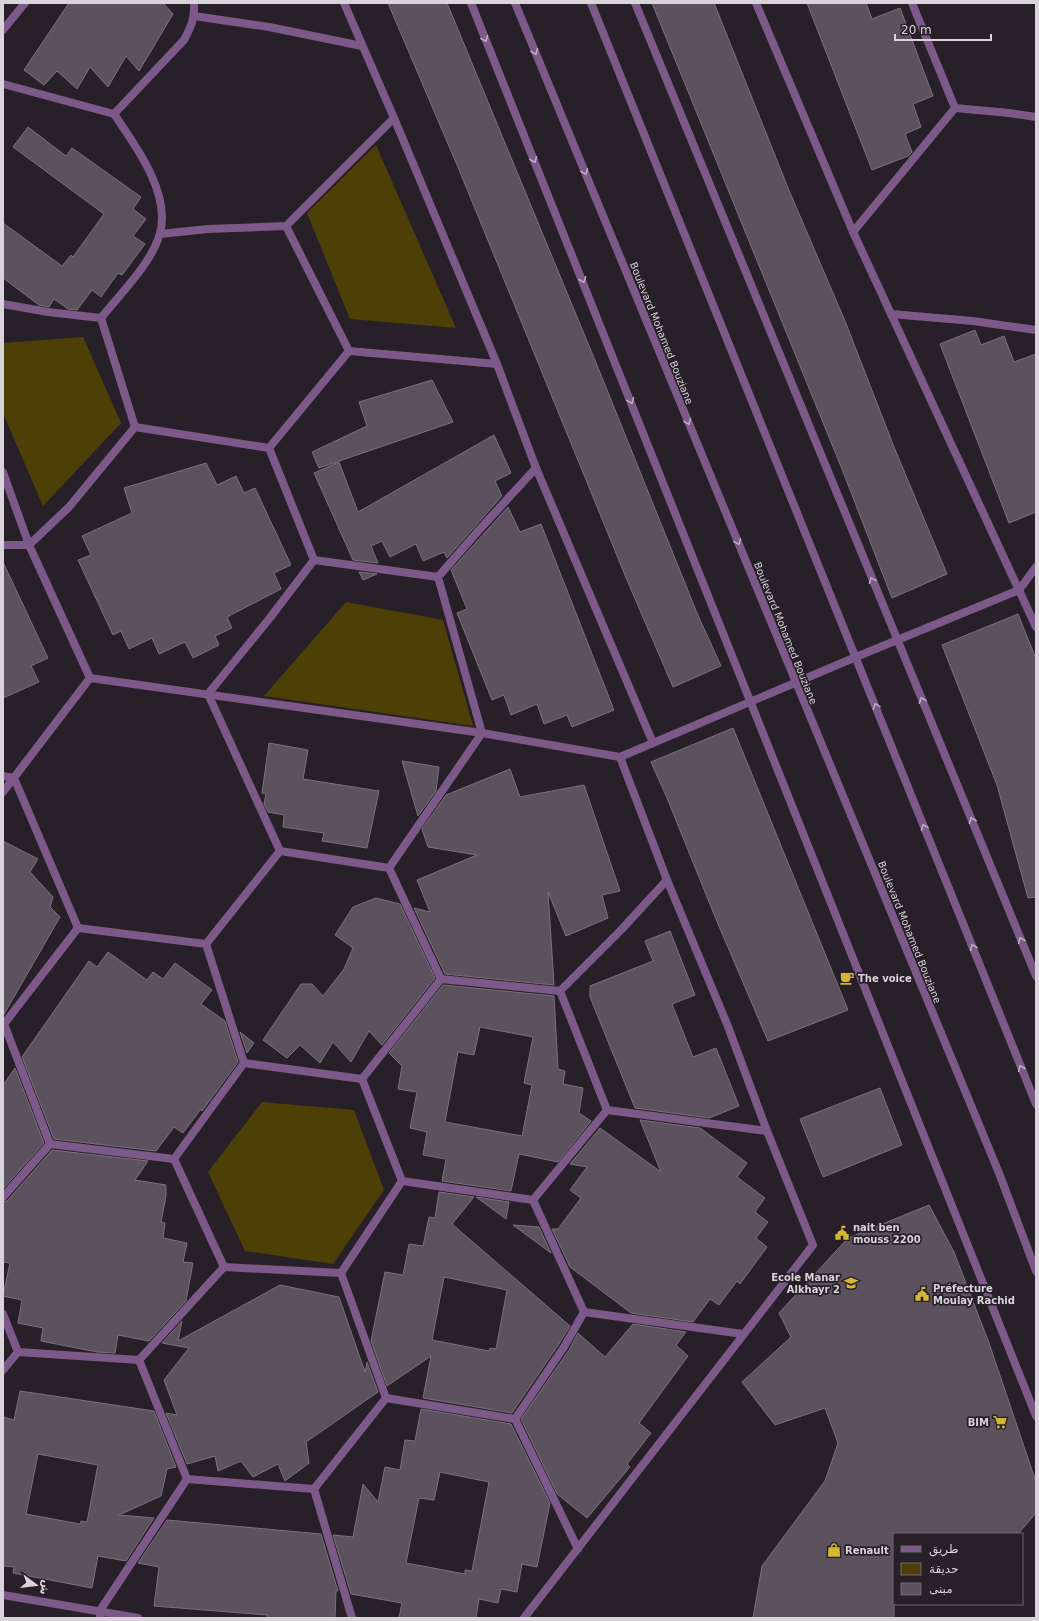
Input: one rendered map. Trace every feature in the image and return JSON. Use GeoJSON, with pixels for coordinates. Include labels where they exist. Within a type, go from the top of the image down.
{"type":"FeatureCollection","features":[{"type":"Feature","properties":{"kind":"street"},"geometry":{"type":"LineString","coordinates":[[3,30],[25,3]]}},
{"type":"Feature","properties":{"kind":"street"},"geometry":{"type":"LineString","coordinates":[[114,114],[184,40],[190,29],[194,16],[194,3]]}},
{"type":"Feature","properties":{"kind":"street"},"geometry":{"type":"LineString","coordinates":[[344,3],[497,364],[536,468],[654,743]]}},
{"type":"Feature","properties":{"kind":"street"},"geometry":{"type":"LineString","coordinates":[[471,3],[1036,1416]]}},
{"type":"Feature","properties":{"kind":"street","name":"Boulevard Mohamed Bouziane"},"geometry":{"type":"LineString","coordinates":[[515,3],[996,1166],[1036,1271]]}},
{"type":"Feature","properties":{"kind":"street"},"geometry":{"type":"LineString","coordinates":[[591,3],[1036,1104]]}},
{"type":"Feature","properties":{"kind":"street"},"geometry":{"type":"LineString","coordinates":[[635,3],[1036,976]]}},
{"type":"Feature","properties":{"kind":"street"},"geometry":{"type":"LineString","coordinates":[[756,3],[854,232],[1036,627]]}},
{"type":"Feature","properties":{"kind":"street"},"geometry":{"type":"LineString","coordinates":[[912,3],[955,108]]}},
{"type":"Feature","properties":{"kind":"street"},"geometry":{"type":"LineString","coordinates":[[194,16],[269,27],[362,46]]}},
{"type":"Feature","properties":{"kind":"street"},"geometry":{"type":"LineString","coordinates":[[3,84],[114,114],[143,157],[154,183],[160,201],[163,219],[160,234],[142,267],[101,318]]}},
{"type":"Feature","properties":{"kind":"street"},"geometry":{"type":"LineString","coordinates":[[854,232],[955,108]]}},
{"type":"Feature","properties":{"kind":"street"},"geometry":{"type":"LineString","coordinates":[[955,108],[1036,117]]}},
{"type":"Feature","properties":{"kind":"street"},"geometry":{"type":"LineString","coordinates":[[160,234],[208,229],[286,226],[394,118]]}},
{"type":"Feature","properties":{"kind":"street"},"geometry":{"type":"LineString","coordinates":[[286,226],[349,352]]}},
{"type":"Feature","properties":{"kind":"street"},"geometry":{"type":"LineString","coordinates":[[3,304],[48,312],[101,318]]}},
{"type":"Feature","properties":{"kind":"street"},"geometry":{"type":"LineString","coordinates":[[891,314],[973,321],[1036,330]]}},
{"type":"Feature","properties":{"kind":"street"},"geometry":{"type":"LineString","coordinates":[[101,318],[135,427]]}},
{"type":"Feature","properties":{"kind":"street"},"geometry":{"type":"LineString","coordinates":[[349,352],[497,364]]}},
{"type":"Feature","properties":{"kind":"street"},"geometry":{"type":"LineString","coordinates":[[269,448],[349,352]]}},
{"type":"Feature","properties":{"kind":"street"},"geometry":{"type":"LineString","coordinates":[[135,427],[269,448]]}},
{"type":"Feature","properties":{"kind":"street"},"geometry":{"type":"LineString","coordinates":[[3,545],[29,546],[74,501],[135,427]]}},
{"type":"Feature","properties":{"kind":"street"},"geometry":{"type":"LineString","coordinates":[[269,448],[314,560]]}},
{"type":"Feature","properties":{"kind":"street"},"geometry":{"type":"LineString","coordinates":[[438,577],[536,468]]}},
{"type":"Feature","properties":{"kind":"street"},"geometry":{"type":"LineString","coordinates":[[3,472],[29,546],[90,678]]}},
{"type":"Feature","properties":{"kind":"street"},"geometry":{"type":"LineString","coordinates":[[314,560],[438,577]]}},
{"type":"Feature","properties":{"kind":"street"},"geometry":{"type":"LineString","coordinates":[[208,694],[269,619],[314,560]]}},
{"type":"Feature","properties":{"kind":"street"},"geometry":{"type":"LineString","coordinates":[[90,678],[482,734],[620,758],[796,682],[1019,590],[1036,568]]}},
{"type":"Feature","properties":{"kind":"street"},"geometry":{"type":"LineString","coordinates":[[438,577],[482,734]]}},
{"type":"Feature","properties":{"kind":"street"},"geometry":{"type":"LineString","coordinates":[[3,792],[90,678]]}},
{"type":"Feature","properties":{"kind":"street"},"geometry":{"type":"LineString","coordinates":[[208,694],[280,851]]}},
{"type":"Feature","properties":{"kind":"street"},"geometry":{"type":"LineString","coordinates":[[389,868],[482,734]]}},
{"type":"Feature","properties":{"kind":"street"},"geometry":{"type":"LineString","coordinates":[[524,1618],[813,1245],[767,1131],[728,1024],[667,880],[620,758]]}},
{"type":"Feature","properties":{"kind":"street"},"geometry":{"type":"LineString","coordinates":[[3,776],[14,778]]}},
{"type":"Feature","properties":{"kind":"street"},"geometry":{"type":"LineString","coordinates":[[14,778],[78,928]]}},
{"type":"Feature","properties":{"kind":"street"},"geometry":{"type":"LineString","coordinates":[[280,851],[389,868]]}},
{"type":"Feature","properties":{"kind":"street"},"geometry":{"type":"LineString","coordinates":[[206,944],[280,851]]}},
{"type":"Feature","properties":{"kind":"street"},"geometry":{"type":"LineString","coordinates":[[389,868],[441,979]]}},
{"type":"Feature","properties":{"kind":"street"},"geometry":{"type":"LineString","coordinates":[[560,991],[621,930],[667,880]]}},
{"type":"Feature","properties":{"kind":"street"},"geometry":{"type":"LineString","coordinates":[[78,928],[206,944]]}},
{"type":"Feature","properties":{"kind":"street"},"geometry":{"type":"LineString","coordinates":[[50,1144],[4,1024],[78,928]]}},
{"type":"Feature","properties":{"kind":"street"},"geometry":{"type":"LineString","coordinates":[[206,944],[244,1063]]}},
{"type":"Feature","properties":{"kind":"street"},"geometry":{"type":"LineString","coordinates":[[441,979],[560,991]]}},
{"type":"Feature","properties":{"kind":"street"},"geometry":{"type":"LineString","coordinates":[[362,1078],[441,979]]}},
{"type":"Feature","properties":{"kind":"street"},"geometry":{"type":"LineString","coordinates":[[560,991],[607,1110]]}},
{"type":"Feature","properties":{"kind":"street"},"geometry":{"type":"LineString","coordinates":[[244,1063],[362,1078]]}},
{"type":"Feature","properties":{"kind":"street"},"geometry":{"type":"LineString","coordinates":[[174,1159],[244,1063]]}},
{"type":"Feature","properties":{"kind":"street"},"geometry":{"type":"LineString","coordinates":[[362,1078],[402,1181]]}},
{"type":"Feature","properties":{"kind":"street"},"geometry":{"type":"LineString","coordinates":[[607,1110],[767,1131]]}},
{"type":"Feature","properties":{"kind":"street"},"geometry":{"type":"LineString","coordinates":[[533,1200],[607,1110]]}},
{"type":"Feature","properties":{"kind":"street"},"geometry":{"type":"LineString","coordinates":[[50,1144],[174,1159]]}},
{"type":"Feature","properties":{"kind":"street"},"geometry":{"type":"LineString","coordinates":[[3,1197],[50,1144]]}},
{"type":"Feature","properties":{"kind":"street"},"geometry":{"type":"LineString","coordinates":[[174,1159],[224,1267]]}},
{"type":"Feature","properties":{"kind":"street"},"geometry":{"type":"LineString","coordinates":[[402,1181],[533,1200]]}},
{"type":"Feature","properties":{"kind":"street"},"geometry":{"type":"LineString","coordinates":[[340,1273],[402,1181]]}},
{"type":"Feature","properties":{"kind":"street"},"geometry":{"type":"LineString","coordinates":[[533,1200],[584,1312]]}},
{"type":"Feature","properties":{"kind":"street"},"geometry":{"type":"LineString","coordinates":[[224,1267],[340,1273]]}},
{"type":"Feature","properties":{"kind":"street"},"geometry":{"type":"LineString","coordinates":[[139,1360],[224,1267]]}},
{"type":"Feature","properties":{"kind":"street"},"geometry":{"type":"LineString","coordinates":[[340,1273],[386,1398]]}},
{"type":"Feature","properties":{"kind":"street"},"geometry":{"type":"LineString","coordinates":[[584,1312],[743,1334]]}},
{"type":"Feature","properties":{"kind":"street"},"geometry":{"type":"LineString","coordinates":[[515,1419],[564,1346],[584,1312]]}},
{"type":"Feature","properties":{"kind":"street"},"geometry":{"type":"LineString","coordinates":[[3,1314],[18,1352]]}},
{"type":"Feature","properties":{"kind":"street"},"geometry":{"type":"LineString","coordinates":[[18,1352],[139,1360]]}},
{"type":"Feature","properties":{"kind":"street"},"geometry":{"type":"LineString","coordinates":[[3,1370],[18,1352]]}},
{"type":"Feature","properties":{"kind":"street"},"geometry":{"type":"LineString","coordinates":[[139,1360],[187,1479]]}},
{"type":"Feature","properties":{"kind":"street"},"geometry":{"type":"LineString","coordinates":[[386,1398],[515,1419]]}},
{"type":"Feature","properties":{"kind":"street"},"geometry":{"type":"LineString","coordinates":[[314,1489],[386,1398]]}},
{"type":"Feature","properties":{"kind":"street"},"geometry":{"type":"LineString","coordinates":[[515,1419],[578,1549]]}},
{"type":"Feature","properties":{"kind":"street"},"geometry":{"type":"LineString","coordinates":[[187,1479],[314,1489]]}},
{"type":"Feature","properties":{"kind":"street"},"geometry":{"type":"LineString","coordinates":[[100,1615],[187,1479]]}},
{"type":"Feature","properties":{"kind":"street"},"geometry":{"type":"LineString","coordinates":[[314,1489],[352,1618]]}},
{"type":"Feature","properties":{"kind":"street"},"geometry":{"type":"LineString","coordinates":[[3,1595],[100,1615],[138,1618]]}},
{"type":"Feature","properties":{"kind":"green space"},"geometry":{"type":"Polygon","coordinates":[[[376,145],[456,328],[350,319],[307,213],[376,145]]]}},
{"type":"Feature","properties":{"kind":"green space"},"geometry":{"type":"Polygon","coordinates":[[[83,337],[121,423],[43,506],[3,413],[3,343],[83,337]]]}},
{"type":"Feature","properties":{"kind":"green space"},"geometry":{"type":"Polygon","coordinates":[[[346,602],[443,620],[473,726],[264,696],[346,602]]]}},
{"type":"Feature","properties":{"kind":"green space"},"geometry":{"type":"Polygon","coordinates":[[[262,1102],[354,1110],[384,1190],[333,1264],[245,1251],[208,1172],[262,1102]]]}},
{"type":"Feature","properties":{"kind":"building"},"geometry":{"type":"Polygon","coordinates":[[[69,3],[163,3],[173,14],[139,71],[126,56],[108,87],[90,67],[77,89],[57,71],[44,85],[24,70],[69,3]]]}},
{"type":"Feature","properties":{"kind":"building"},"geometry":{"type":"Polygon","coordinates":[[[388,3],[447,3],[599,370],[697,613],[721,666],[673,687],[627,580],[460,172],[388,3]]]}},
{"type":"Feature","properties":{"kind":"building"},"geometry":{"type":"Polygon","coordinates":[[[652,3],[714,3],[788,188],[845,321],[894,447],[947,574],[892,598],[842,469],[652,3]]]}},
{"type":"Feature","properties":{"kind":"building"},"geometry":{"type":"Polygon","coordinates":[[[807,3],[866,3],[872,19],[900,8],[933,96],[913,104],[921,127],[905,134],[912,152],[908,156],[872,170],[807,3]]]}},
{"type":"Feature","properties":{"kind":"building"},"geometry":{"type":"Polygon","coordinates":[[[28,127],[66,156],[72,148],[141,197],[133,209],[146,219],[133,236],[145,244],[122,275],[118,273],[101,297],[92,290],[77,310],[68,309],[54,299],[49,307],[39,305],[3,278],[3,223],[62,266],[71,255],[73,257],[104,214],[13,147],[28,127]]]}},
{"type":"Feature","properties":{"kind":"building"},"geometry":{"type":"Polygon","coordinates":[[[975,330],[981,345],[1004,336],[1014,362],[1036,354],[1036,512],[1009,523],[940,344],[975,330]]]}},
{"type":"Feature","properties":{"kind":"building"},"geometry":{"type":"Polygon","coordinates":[[[432,380],[453,422],[319,468],[312,452],[367,426],[359,402],[432,380]]]}},
{"type":"Feature","properties":{"kind":"building"},"geometry":{"type":"Polygon","coordinates":[[[494,435],[511,473],[495,481],[502,496],[447,558],[444,552],[423,561],[416,544],[390,557],[382,541],[371,546],[378,563],[353,560],[314,473],[339,462],[358,512],[494,435]]]}},
{"type":"Feature","properties":{"kind":"building"},"geometry":{"type":"Polygon","coordinates":[[[206,463],[217,485],[236,476],[244,493],[255,488],[291,565],[274,573],[281,589],[227,617],[232,628],[215,636],[219,645],[193,658],[185,642],[159,654],[152,638],[129,649],[121,631],[113,635],[78,560],[91,555],[82,536],[132,513],[124,488],[206,463]]]}},
{"type":"Feature","properties":{"kind":"building"},"geometry":{"type":"Polygon","coordinates":[[[508,507],[520,532],[541,524],[614,710],[572,727],[567,715],[544,724],[537,704],[511,715],[504,695],[492,700],[457,613],[467,609],[451,570],[508,507]]]}},
{"type":"Feature","properties":{"kind":"building"},"geometry":{"type":"Polygon","coordinates":[[[3,562],[48,658],[31,666],[39,682],[3,698],[3,562]]]}},
{"type":"Feature","properties":{"kind":"building"},"geometry":{"type":"Polygon","coordinates":[[[359,572],[377,574],[363,580],[359,572]]]}},
{"type":"Feature","properties":{"kind":"building"},"geometry":{"type":"Polygon","coordinates":[[[1018,614],[1036,659],[1036,897],[1028,898],[997,785],[942,645],[1018,614]]]}},
{"type":"Feature","properties":{"kind":"building"},"geometry":{"type":"Polygon","coordinates":[[[733,728],[848,1010],[768,1041],[651,762],[733,728]]]}},
{"type":"Feature","properties":{"kind":"building"},"geometry":{"type":"Polygon","coordinates":[[[269,743],[308,750],[303,779],[379,791],[367,848],[322,841],[324,833],[283,827],[284,815],[268,812],[264,804],[266,794],[262,793],[269,743]]]}},
{"type":"Feature","properties":{"kind":"building"},"geometry":{"type":"Polygon","coordinates":[[[402,761],[439,767],[436,791],[418,816],[402,761]]]}},
{"type":"Feature","properties":{"kind":"building"},"geometry":{"type":"Polygon","coordinates":[[[510,769],[520,797],[584,785],[620,891],[602,895],[608,918],[566,936],[548,892],[554,985],[445,974],[414,908],[430,912],[417,880],[477,855],[428,847],[422,829],[446,795],[510,769]]]}},
{"type":"Feature","properties":{"kind":"building"},"geometry":{"type":"Polygon","coordinates":[[[3,841],[38,859],[30,872],[53,897],[50,907],[60,917],[3,1016],[3,841]]]}},
{"type":"Feature","properties":{"kind":"building"},"geometry":{"type":"Polygon","coordinates":[[[376,898],[400,904],[435,978],[382,1045],[369,1031],[351,1062],[333,1042],[320,1063],[300,1045],[287,1058],[263,1040],[301,984],[312,984],[323,996],[344,969],[353,948],[335,935],[353,907],[376,898]]]}},
{"type":"Feature","properties":{"kind":"building"},"geometry":{"type":"Polygon","coordinates":[[[670,931],[695,995],[672,1004],[693,1057],[716,1048],[739,1106],[709,1118],[635,1108],[590,997],[590,986],[653,961],[645,941],[670,931]]]}},
{"type":"Feature","properties":{"kind":"building"},"geometry":{"type":"Polygon","coordinates":[[[108,952],[147,980],[153,972],[163,979],[175,963],[212,990],[201,1004],[225,1021],[238,1062],[202,1111],[201,1109],[183,1133],[174,1127],[156,1151],[54,1139],[22,1057],[89,961],[97,967],[108,952]]]}},
{"type":"Feature","properties":{"kind":"building"},"geometry":{"type":"Polygon","coordinates":[[[443,985],[554,996],[558,1069],[565,1071],[563,1084],[583,1088],[579,1113],[591,1121],[558,1162],[519,1154],[511,1191],[442,1181],[446,1159],[423,1155],[427,1132],[410,1128],[417,1092],[398,1089],[402,1066],[389,1053],[443,985]],[[480,1027],[474,1055],[458,1052],[445,1122],[522,1136],[532,1085],[524,1083],[533,1037],[480,1027]]]}},
{"type":"Feature","properties":{"kind":"building"},"geometry":{"type":"Polygon","coordinates":[[[240,1032],[254,1043],[247,1053],[240,1032]]]}},
{"type":"Feature","properties":{"kind":"building"},"geometry":{"type":"Polygon","coordinates":[[[15,1068],[44,1143],[3,1189],[3,1085],[15,1068]]]}},
{"type":"Feature","properties":{"kind":"building"},"geometry":{"type":"Polygon","coordinates":[[[880,1088],[902,1145],[823,1177],[800,1119],[880,1088]]]}},
{"type":"Feature","properties":{"kind":"building"},"geometry":{"type":"Polygon","coordinates":[[[640,1120],[700,1128],[747,1163],[737,1177],[765,1198],[755,1212],[768,1222],[756,1238],[767,1247],[740,1284],[737,1281],[719,1305],[710,1299],[693,1322],[631,1313],[570,1267],[552,1229],[558,1229],[581,1198],[570,1190],[587,1167],[570,1164],[600,1128],[661,1172],[640,1120]]]}},
{"type":"Feature","properties":{"kind":"building"},"geometry":{"type":"Polygon","coordinates":[[[52,1150],[148,1161],[135,1180],[166,1185],[166,1196],[161,1222],[165,1223],[163,1238],[187,1243],[183,1262],[193,1263],[186,1301],[149,1341],[118,1335],[115,1353],[97,1352],[41,1341],[43,1328],[18,1323],[22,1300],[3,1296],[10,1263],[3,1262],[3,1202],[7,1201],[52,1150]]]}},
{"type":"Feature","properties":{"kind":"building"},"geometry":{"type":"Polygon","coordinates":[[[439,1192],[474,1197],[452,1224],[570,1326],[512,1413],[423,1398],[431,1356],[387,1386],[371,1341],[385,1272],[403,1275],[409,1244],[423,1246],[429,1217],[435,1218],[439,1192]],[[444,1277],[432,1340],[489,1351],[490,1348],[496,1349],[507,1290],[444,1277]]]}},
{"type":"Feature","properties":{"kind":"building"},"geometry":{"type":"Polygon","coordinates":[[[476,1197],[509,1202],[506,1219],[476,1197]]]}},
{"type":"Feature","properties":{"kind":"building"},"geometry":{"type":"Polygon","coordinates":[[[929,1205],[954,1252],[989,1343],[1036,1482],[1036,1513],[1019,1533],[893,1533],[894,1618],[753,1618],[762,1566],[825,1481],[838,1443],[825,1408],[775,1425],[742,1382],[791,1337],[779,1313],[848,1238],[929,1205]]]}},
{"type":"Feature","properties":{"kind":"building"},"geometry":{"type":"Polygon","coordinates":[[[513,1225],[539,1227],[551,1253],[513,1225]]]}},
{"type":"Feature","properties":{"kind":"building"},"geometry":{"type":"Polygon","coordinates":[[[280,1285],[339,1297],[365,1372],[367,1362],[378,1392],[306,1442],[309,1463],[285,1481],[278,1464],[253,1477],[241,1461],[218,1471],[215,1456],[187,1464],[166,1413],[177,1415],[164,1380],[189,1348],[162,1343],[182,1321],[178,1341],[280,1285]]]}},
{"type":"Feature","properties":{"kind":"building"},"geometry":{"type":"Polygon","coordinates":[[[633,1324],[686,1332],[676,1345],[688,1356],[639,1423],[651,1433],[627,1464],[630,1467],[587,1518],[557,1494],[521,1419],[569,1350],[578,1333],[605,1357],[633,1324]]]}},
{"type":"Feature","properties":{"kind":"building"},"geometry":{"type":"Polygon","coordinates":[[[20,1391],[154,1411],[176,1467],[167,1469],[161,1496],[119,1515],[154,1518],[126,1561],[98,1556],[92,1588],[13,1573],[14,1567],[3,1566],[3,1417],[14,1420],[20,1391]],[[38,1454],[26,1514],[80,1524],[81,1521],[87,1522],[98,1465],[38,1454]]]}},
{"type":"Feature","properties":{"kind":"building"},"geometry":{"type":"Polygon","coordinates":[[[421,1409],[511,1424],[550,1503],[537,1567],[522,1564],[517,1592],[501,1589],[498,1603],[479,1599],[476,1618],[399,1618],[402,1603],[351,1594],[333,1535],[353,1537],[363,1484],[378,1502],[385,1467],[400,1470],[405,1440],[415,1441],[421,1409]],[[440,1472],[434,1500],[419,1498],[406,1563],[465,1574],[465,1570],[472,1571],[489,1482],[440,1472]]]}},
{"type":"Feature","properties":{"kind":"building"},"geometry":{"type":"Polygon","coordinates":[[[167,1520],[321,1534],[338,1591],[336,1591],[335,1618],[267,1618],[267,1615],[154,1606],[159,1567],[138,1563],[167,1520]]]}},
{"type":"Feature","properties":{"kind":"place","name":"The voice"},"geometry":{"type":"Point","coordinates":[847,978]}},
{"type":"Feature","properties":{"kind":"place","name":"nait ben mouss 2200"},"geometry":{"type":"Point","coordinates":[842,1233]}},
{"type":"Feature","properties":{"kind":"place","name":"Ecole Manar Alkhayr 2"},"geometry":{"type":"Point","coordinates":[851,1283]}},
{"type":"Feature","properties":{"kind":"place","name":"Préfecture Moulay Rachid"},"geometry":{"type":"Point","coordinates":[922,1294]}},
{"type":"Feature","properties":{"kind":"place","name":"BIM"},"geometry":{"type":"Point","coordinates":[1000,1422]}},
{"type":"Feature","properties":{"kind":"place","name":"Renault"},"geometry":{"type":"Point","coordinates":[834,1550]}}]}
